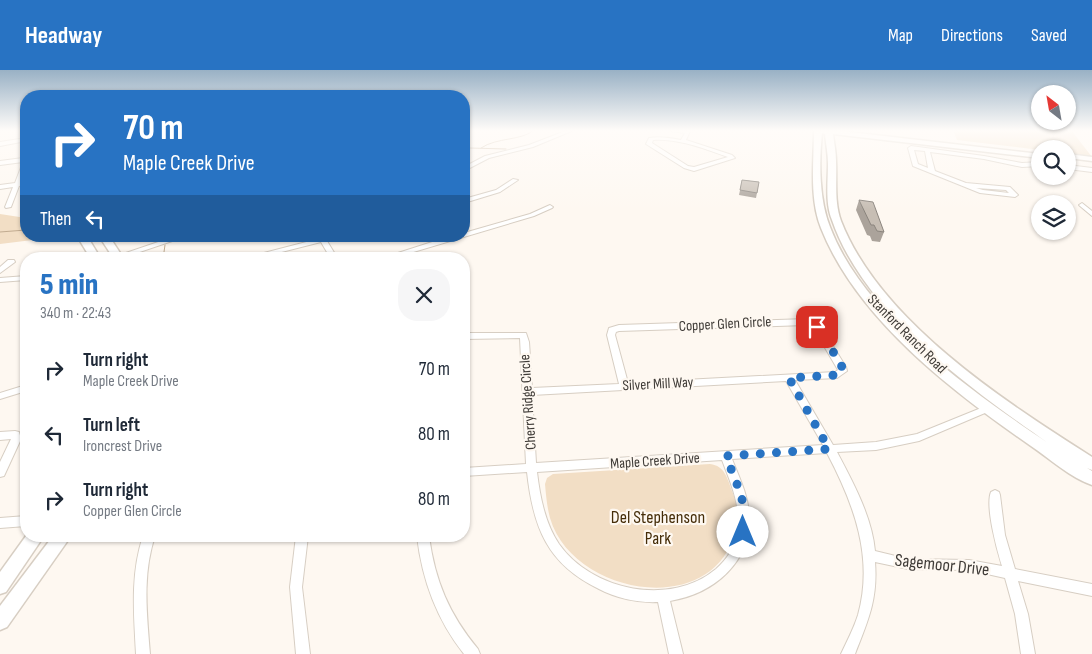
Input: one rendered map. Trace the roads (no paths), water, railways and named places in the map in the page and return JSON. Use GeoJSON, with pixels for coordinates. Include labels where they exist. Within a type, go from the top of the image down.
{"type":"FeatureCollection","features":[{"type":"Feature","properties":{"kind":"main road","name":"Stanford Ranch Road"},"geometry":{"type":"LineString","coordinates":[[817,157],[821,215],[840,258],[860,287],[905,336],[959,384],[996,406]]}},
{"type":"Feature","properties":{"kind":"main road","name":"Stanford Ranch Road"},"geometry":{"type":"LineString","coordinates":[[831,157],[836,218],[854,258],[886,300],[996,406],[1092,479]]}},
{"type":"Feature","properties":{"kind":"main road"},"geometry":{"type":"LineString","coordinates":[[1076,159],[1092,160]]}},
{"type":"Feature","properties":{"kind":"main road"},"geometry":{"type":"LineString","coordinates":[[818,177],[823,179],[827,189],[833,190]]}},
{"type":"Feature","properties":{"kind":"main road"},"geometry":{"type":"LineString","coordinates":[[819,194],[825,198],[828,213],[836,218]]}},
{"type":"Feature","properties":{"kind":"main road"},"geometry":{"type":"LineString","coordinates":[[996,406],[1022,426],[1066,448],[1092,464]]}},
{"type":"Feature","properties":{"kind":"main road"},"geometry":{"type":"LineString","coordinates":[[0,586],[32,542]]}},
{"type":"Feature","properties":{"kind":"main road"},"geometry":{"type":"LineString","coordinates":[[0,621],[57,542]]}},
{"type":"Feature","properties":{"kind":"street"},"geometry":{"type":"LineString","coordinates":[[470,166],[487,157]]}},
{"type":"Feature","properties":{"kind":"street"},"geometry":{"type":"LineString","coordinates":[[671,157],[694,169],[731,157]]}},
{"type":"Feature","properties":{"kind":"street"},"geometry":{"type":"LineString","coordinates":[[913,157],[915,165],[982,192],[1016,195],[1008,188],[965,185]]}},
{"type":"Feature","properties":{"kind":"street"},"geometry":{"type":"LineString","coordinates":[[929,157],[932,172]]}},
{"type":"Feature","properties":{"kind":"street"},"geometry":{"type":"LineString","coordinates":[[982,157],[1021,165],[1031,164]]}},
{"type":"Feature","properties":{"kind":"street"},"geometry":{"type":"LineString","coordinates":[[1016,157],[1021,165]]}},
{"type":"Feature","properties":{"kind":"street"},"geometry":{"type":"LineString","coordinates":[[0,163],[20,161]]}},
{"type":"Feature","properties":{"kind":"street"},"geometry":{"type":"LineString","coordinates":[[1076,168],[1092,170]]}},
{"type":"Feature","properties":{"kind":"street"},"geometry":{"type":"LineString","coordinates":[[8,208],[20,177]]}},
{"type":"Feature","properties":{"kind":"street"},"geometry":{"type":"LineString","coordinates":[[470,199],[498,191],[515,180]]}},
{"type":"Feature","properties":{"kind":"street"},"geometry":{"type":"LineString","coordinates":[[0,187],[18,184]]}},
{"type":"Feature","properties":{"kind":"street"},"geometry":{"type":"LineString","coordinates":[[1092,206],[1082,205],[1092,214]]}},
{"type":"Feature","properties":{"kind":"street"},"geometry":{"type":"LineString","coordinates":[[470,233],[532,215],[550,207]]}},
{"type":"Feature","properties":{"kind":"street"},"geometry":{"type":"LineString","coordinates":[[135,252],[165,242]]}},
{"type":"Feature","properties":{"kind":"street"},"geometry":{"type":"LineString","coordinates":[[270,252],[307,242]]}},
{"type":"Feature","properties":{"kind":"street"},"geometry":{"type":"LineString","coordinates":[[403,252],[432,242]]}},
{"type":"Feature","properties":{"kind":"street"},"geometry":{"type":"LineString","coordinates":[[0,271],[11,262]]}},
{"type":"Feature","properties":{"kind":"street"},"geometry":{"type":"LineString","coordinates":[[0,280],[20,278]]}},
{"type":"Feature","properties":{"kind":"street","name":"Copper Glen Circle"},"geometry":{"type":"LineString","coordinates":[[624,386],[611,335],[616,329],[807,322],[817,327],[841,364],[843,371],[837,375],[789,378]]}},
{"type":"Feature","properties":{"kind":"street","name":"Cherry Ridge Circle"},"geometry":{"type":"LineString","coordinates":[[470,336],[523,335],[533,468],[542,522],[547,536],[565,560],[591,580],[605,587],[634,594],[662,597]]}},
{"type":"Feature","properties":{"kind":"street"},"geometry":{"type":"LineString","coordinates":[[789,378],[829,449],[862,516],[872,556],[871,582],[865,616],[848,654]]}},
{"type":"Feature","properties":{"kind":"street","name":"Silver Mill Way"},"geometry":{"type":"LineString","coordinates":[[528,392],[789,378]]}},
{"type":"Feature","properties":{"kind":"street"},"geometry":{"type":"LineString","coordinates":[[0,396],[20,390]]}},
{"type":"Feature","properties":{"kind":"street","name":"Maple Creek Drive"},"geometry":{"type":"LineString","coordinates":[[470,472],[876,446],[905,441],[996,406]]}},
{"type":"Feature","properties":{"kind":"street"},"geometry":{"type":"LineString","coordinates":[[0,436],[15,435],[16,439],[0,473]]}},
{"type":"Feature","properties":{"kind":"street"},"geometry":{"type":"LineString","coordinates":[[676,654],[662,597],[680,593],[707,582],[719,574],[736,553],[743,532],[744,509],[738,485],[726,456]]}},
{"type":"Feature","properties":{"kind":"street"},"geometry":{"type":"LineString","coordinates":[[995,495],[996,522],[1024,619],[1028,654]]}},
{"type":"Feature","properties":{"kind":"street"},"geometry":{"type":"LineString","coordinates":[[0,522],[20,521]]}},
{"type":"Feature","properties":{"kind":"street"},"geometry":{"type":"LineString","coordinates":[[142,654],[138,578],[142,554],[147,542]]}},
{"type":"Feature","properties":{"kind":"street"},"geometry":{"type":"LineString","coordinates":[[301,542],[296,587],[303,654]]}},
{"type":"Feature","properties":{"kind":"street"},"geometry":{"type":"LineString","coordinates":[[424,542],[426,560],[436,594],[456,633],[473,654]]}},
{"type":"Feature","properties":{"kind":"street","name":"Sagemoor Drive"},"geometry":{"type":"LineString","coordinates":[[872,556],[908,564],[970,565],[1092,590]]}},
{"type":"Feature","properties":{"kind":"waterway"},"geometry":{"type":"LineString","coordinates":[[0,232],[20,230]]}},
{"type":"Feature","properties":{"kind":"waterway"},"geometry":{"type":"LineString","coordinates":[[164,252],[165,245]]}},
{"type":"Feature","properties":{"kind":"park label","name":"Del Stephenson Park"},"geometry":{"type":"Point","coordinates":[658,527]}}]}
